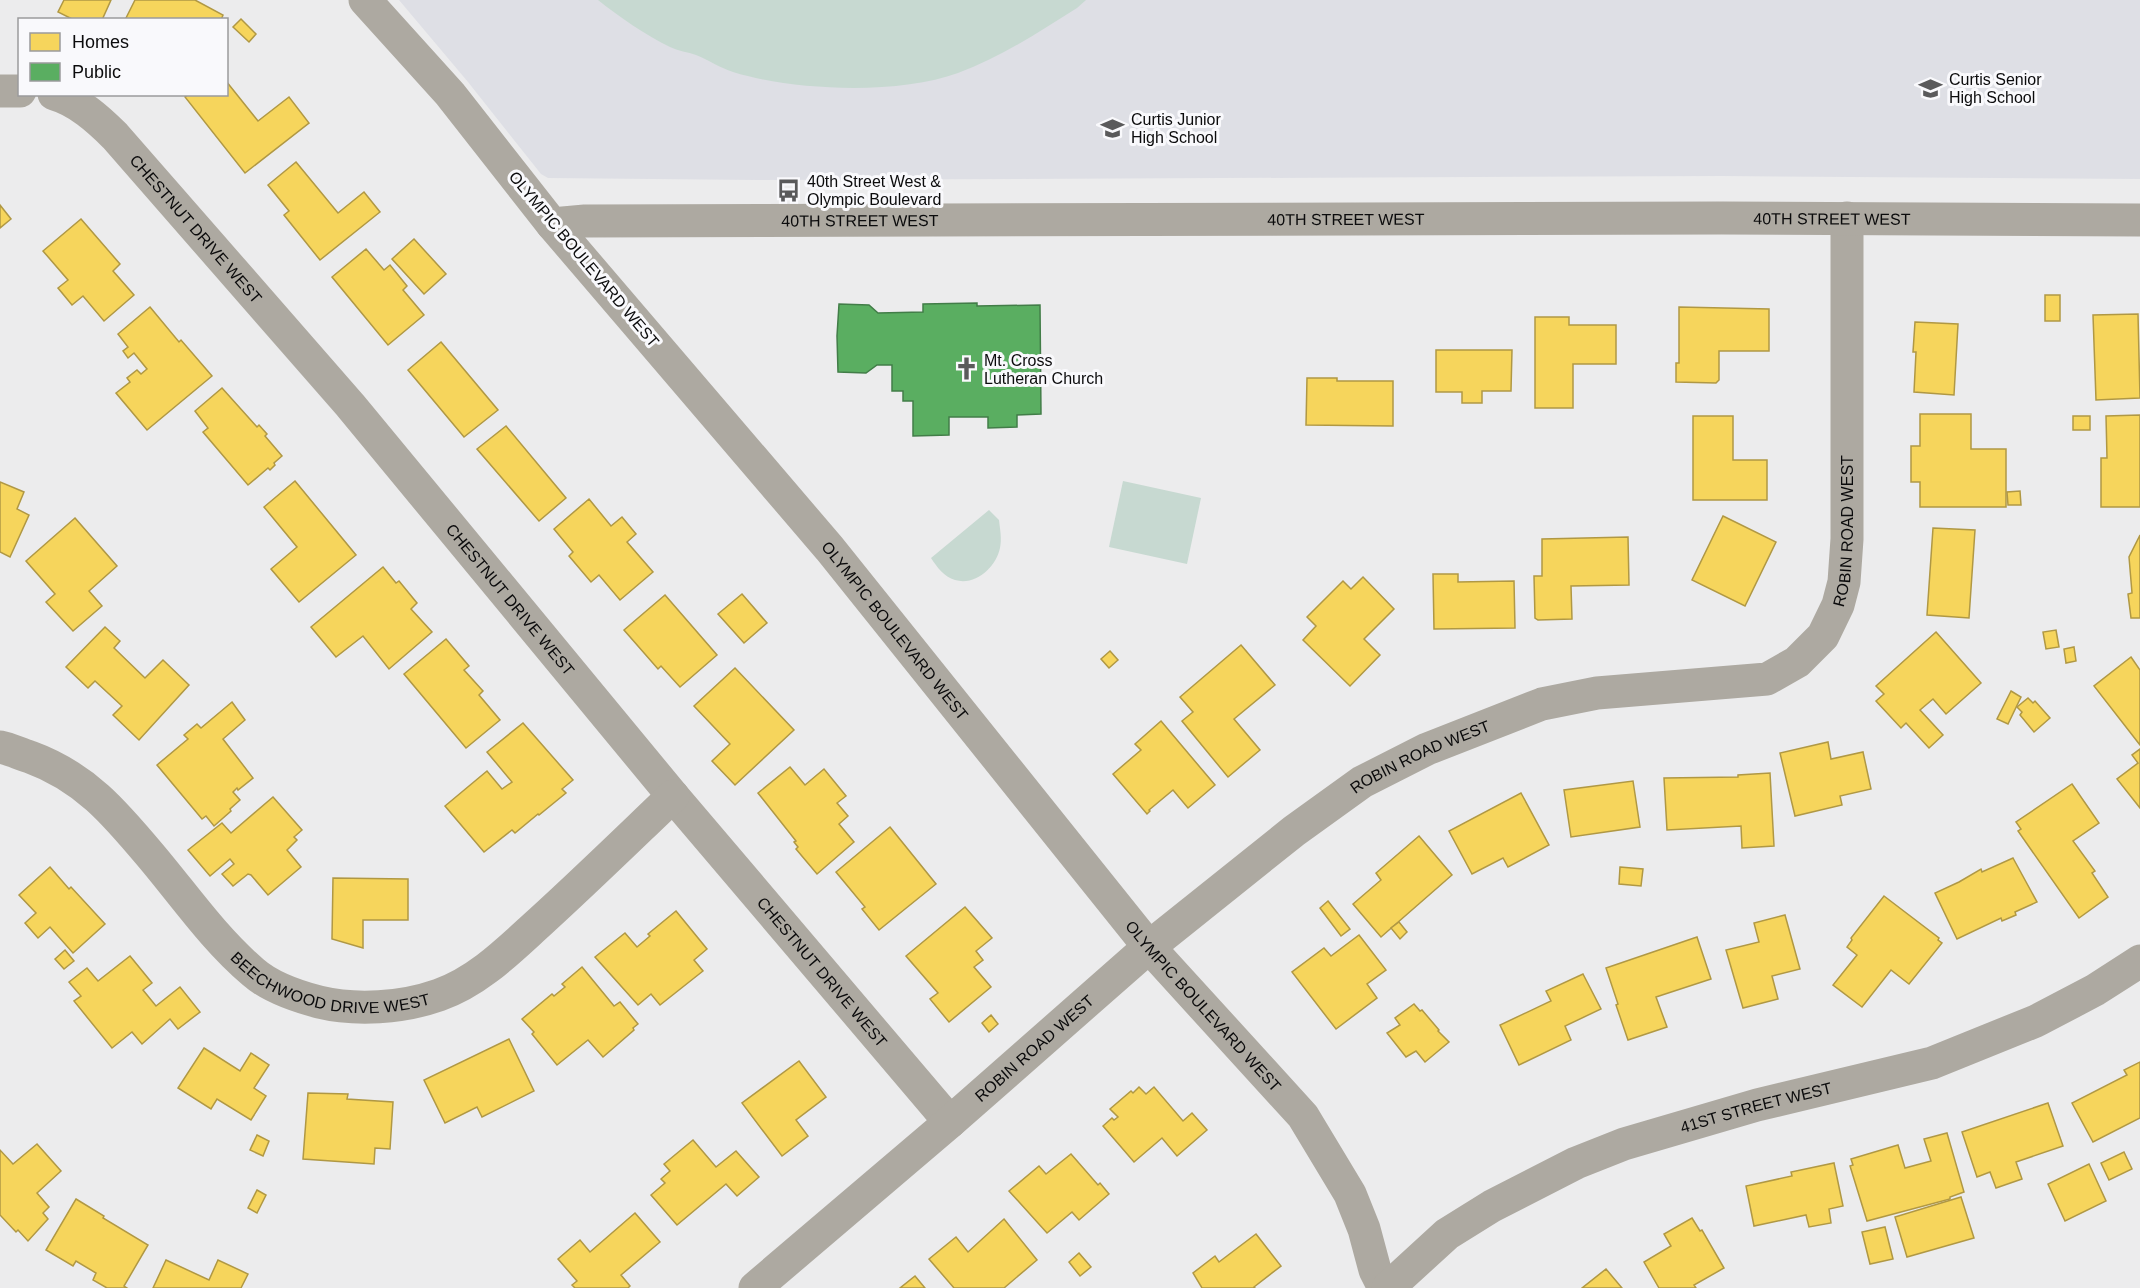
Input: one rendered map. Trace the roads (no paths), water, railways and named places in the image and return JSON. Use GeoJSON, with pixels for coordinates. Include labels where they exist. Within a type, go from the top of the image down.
{"type":"FeatureCollection","features":[{"type":"Feature","properties":{"kind":"street","name":"OLYMPIC BOULEVARD WEST"},"geometry":{"type":"LineString","coordinates":[[365,0],[450,94],[552,224],[830,549],[1149,947],[1303,1116],[1350,1194],[1364,1229],[1375,1270],[1386,1288]]}},
{"type":"Feature","properties":{"kind":"street"},"geometry":{"type":"LineString","coordinates":[[0,90],[18,91]]}},
{"type":"Feature","properties":{"kind":"street","name":"CHESTNUT DRIVE WEST"},"geometry":{"type":"LineString","coordinates":[[61,96],[97,117],[115,136],[351,405],[673,795],[950,1122]]}},
{"type":"Feature","properties":{"kind":"street","name":"40TH STREET WEST"},"geometry":{"type":"LineString","coordinates":[[552,224],[608,221],[1847,218],[2140,220]]}},
{"type":"Feature","properties":{"kind":"street","name":"ROBIN ROAD WEST"},"geometry":{"type":"LineString","coordinates":[[755,1288],[950,1122],[1149,947],[1294,831],[1352,789],[1427,749],[1478,727],[1542,704],[1597,693],[1767,679],[1797,662],[1823,636],[1838,605],[1844,582],[1847,539],[1847,218]]}},
{"type":"Feature","properties":{"kind":"street","name":"BEECHWOOD DRIVE WEST"},"geometry":{"type":"LineString","coordinates":[[0,747],[71,776],[94,793],[129,829],[218,937],[253,972],[270,984],[309,999],[337,1006],[369,1007],[410,1004],[441,995],[468,981],[494,964],[673,795]]}},
{"type":"Feature","properties":{"kind":"street","name":"41ST STREET WEST"},"geometry":{"type":"LineString","coordinates":[[1386,1288],[1448,1234],[1492,1206],[1576,1163],[1624,1144],[1757,1105],[1932,1063],[2036,1021],[2095,990],[2140,961]]}},
{"type":"Feature","properties":{"kind":"place","name":"Curtis Senior High School"},"geometry":{"type":"Point","coordinates":[1931,88]}},
{"type":"Feature","properties":{"kind":"place","name":"Curtis Junior High School"},"geometry":{"type":"Point","coordinates":[1113,128]}},
{"type":"Feature","properties":{"kind":"place","name":"40th Street West & Olympic Boulevard"},"geometry":{"type":"Point","coordinates":[789,190]}},
{"type":"Feature","properties":{"kind":"place","name":"Mt. Cross Lutheran Church"},"geometry":{"type":"Point","coordinates":[966,369]}}]}
